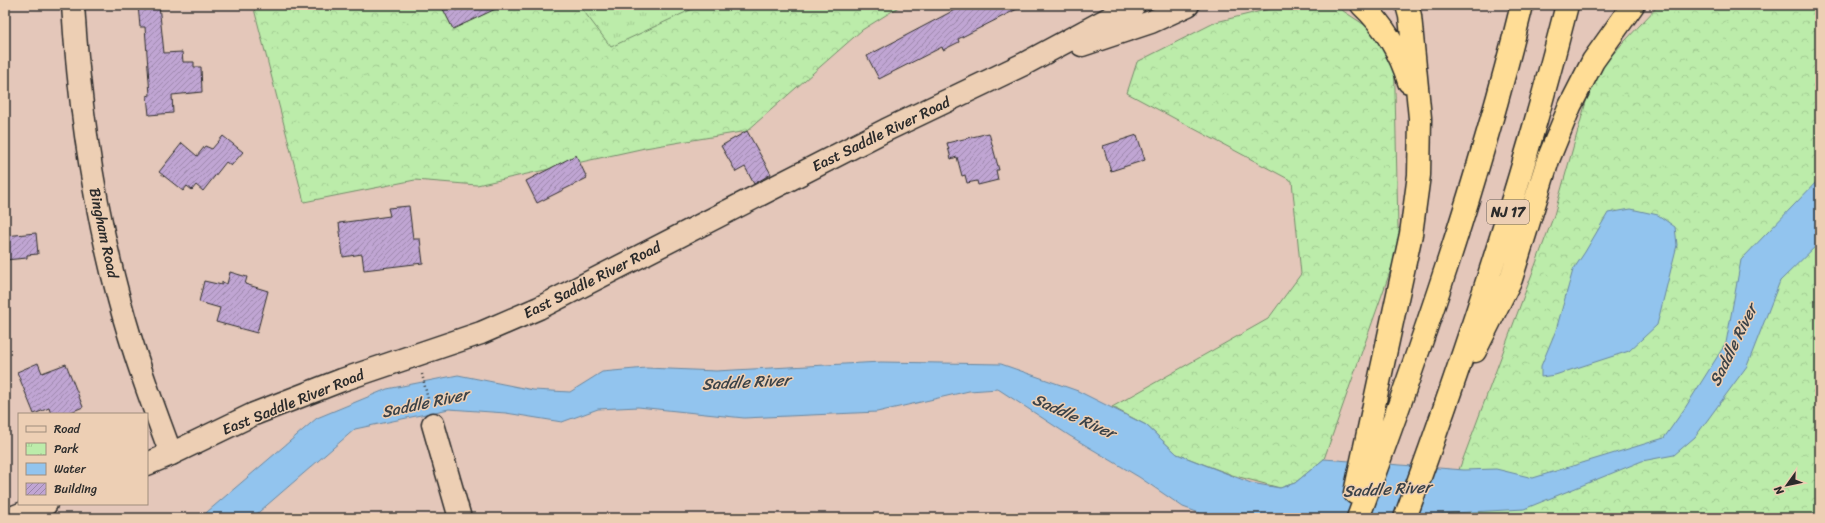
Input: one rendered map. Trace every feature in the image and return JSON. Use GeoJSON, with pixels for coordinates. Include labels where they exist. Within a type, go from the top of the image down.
{"type":"FeatureCollection","features":[{"type":"Feature","properties":{"kind":"highway"},"geometry":{"type":"LineString","coordinates":[[1362,5],[1372,14],[1395,48],[1406,71],[1420,118]]}},
{"type":"Feature","properties":{"kind":"highway"},"geometry":{"type":"LineString","coordinates":[[1350,518],[1412,227],[1419,175],[1420,118],[1410,16],[1407,5]]}},
{"type":"Feature","properties":{"kind":"highway","name":"NJ 17"},"geometry":{"type":"LineString","coordinates":[[1358,518],[1396,414],[1466,209],[1506,69],[1522,5]]}},
{"type":"Feature","properties":{"kind":"highway","name":"NJ 17"},"geometry":{"type":"LineString","coordinates":[[1405,518],[1442,417],[1513,198],[1567,5]]}},
{"type":"Feature","properties":{"kind":"highway"},"geometry":{"type":"LineString","coordinates":[[1442,417],[1511,278],[1548,160],[1573,100],[1597,55],[1633,5]]}},
{"type":"Feature","properties":{"kind":"main road","name":"Bingham Road"},"geometry":{"type":"LineString","coordinates":[[73,5],[76,58],[84,129],[100,222],[119,299],[137,359],[171,454]]}},
{"type":"Feature","properties":{"kind":"main road","name":"East Saddle River Road"},"geometry":{"type":"LineString","coordinates":[[148,464],[254,414],[342,380],[481,333],[540,308],[886,130],[1024,64],[1134,5]]}},
{"type":"Feature","properties":{"kind":"main road","name":"East Saddle River Road"},"geometry":{"type":"LineString","coordinates":[[1024,64],[1151,22],[1188,5]]}},
{"type":"Feature","properties":{"kind":"main road"},"geometry":{"type":"LineString","coordinates":[[433,424],[460,518]]}},
{"type":"Feature","properties":{"kind":"main road"},"geometry":{"type":"LineString","coordinates":[[11,518],[44,505]]}},
{"type":"Feature","properties":{"kind":"path"},"geometry":{"type":"LineString","coordinates":[[418,354],[433,424]]}},
{"type":"Feature","properties":{"kind":"green space"},"geometry":{"type":"Polygon","coordinates":[[[253,5],[902,5],[862,30],[747,131],[645,148],[477,185],[415,180],[304,202],[253,5]]]}},
{"type":"Feature","properties":{"kind":"green space"},"geometry":{"type":"Polygon","coordinates":[[[579,5],[701,5],[611,47],[579,5]]]}},
{"type":"Feature","properties":{"kind":"green space"},"geometry":{"type":"Polygon","coordinates":[[[1286,5],[1334,5],[1394,44],[1398,229],[1408,221],[1324,459],[1295,483],[1280,488],[1232,475],[1177,454],[1146,425],[1112,407],[1268,319],[1301,274],[1292,181],[1127,93],[1137,62],[1216,22],[1286,5]]]}},
{"type":"Feature","properties":{"kind":"green space"},"geometry":{"type":"Polygon","coordinates":[[[1659,5],[1820,5],[1820,518],[1441,518],[1554,215],[1595,70],[1608,59],[1659,5]]]}},
{"type":"Feature","properties":{"kind":"water","name":"Saddle River"},"geometry":{"type":"Polygon","coordinates":[[[1820,178],[1820,242],[1780,281],[1747,366],[1695,437],[1674,455],[1642,461],[1524,509],[1366,518],[1213,518],[1183,507],[1139,477],[1070,436],[998,389],[969,391],[877,412],[744,418],[638,407],[598,409],[562,422],[506,413],[449,409],[355,429],[252,518],[200,518],[317,418],[387,389],[458,375],[533,390],[570,392],[602,372],[646,368],[716,371],[881,362],[1001,364],[1078,391],[1146,425],[1177,454],[1251,483],[1280,488],[1295,483],[1324,459],[1464,470],[1496,469],[1533,478],[1664,438],[1726,343],[1741,260],[1820,178]]]}},
{"type":"Feature","properties":{"kind":"water"},"geometry":{"type":"Polygon","coordinates":[[[1631,209],[1658,215],[1675,227],[1677,245],[1657,325],[1629,351],[1555,375],[1541,377],[1541,366],[1556,330],[1573,270],[1608,213],[1631,209]]]}},
{"type":"Feature","properties":{"kind":"building"},"geometry":{"type":"Polygon","coordinates":[[[138,5],[159,5],[164,53],[182,52],[183,62],[194,62],[194,67],[201,67],[202,92],[172,95],[173,113],[149,115],[147,96],[150,95],[145,27],[140,27],[138,5]]]}},
{"type":"Feature","properties":{"kind":"building"},"geometry":{"type":"Polygon","coordinates":[[[441,5],[504,5],[453,29],[441,5]]]}},
{"type":"Feature","properties":{"kind":"building"},"geometry":{"type":"Polygon","coordinates":[[[964,5],[1025,5],[958,39],[959,42],[943,50],[942,47],[879,79],[867,56],[964,5]]]}},
{"type":"Feature","properties":{"kind":"building"},"geometry":{"type":"Polygon","coordinates":[[[747,131],[771,174],[754,184],[745,167],[736,172],[721,146],[747,131]]]}},
{"type":"Feature","properties":{"kind":"building"},"geometry":{"type":"Polygon","coordinates":[[[989,133],[999,170],[996,170],[998,180],[978,185],[977,181],[967,183],[965,175],[962,176],[957,157],[951,159],[947,143],[989,133]]]}},
{"type":"Feature","properties":{"kind":"building"},"geometry":{"type":"Polygon","coordinates":[[[1137,135],[1145,160],[1111,171],[1103,146],[1137,135]]]}},
{"type":"Feature","properties":{"kind":"building"},"geometry":{"type":"Polygon","coordinates":[[[223,136],[243,152],[231,166],[226,162],[203,191],[196,185],[192,190],[187,186],[183,191],[159,172],[182,143],[197,156],[205,146],[212,149],[223,136]]]}},
{"type":"Feature","properties":{"kind":"building"},"geometry":{"type":"Polygon","coordinates":[[[576,155],[587,178],[537,203],[526,181],[576,155]]]}},
{"type":"Feature","properties":{"kind":"building"},"geometry":{"type":"Polygon","coordinates":[[[409,206],[413,239],[420,239],[423,263],[364,270],[362,254],[343,257],[339,223],[390,216],[388,208],[409,206]]]}},
{"type":"Feature","properties":{"kind":"building"},"geometry":{"type":"Polygon","coordinates":[[[36,233],[38,254],[27,255],[27,258],[5,260],[5,236],[36,233]]]}},
{"type":"Feature","properties":{"kind":"building"},"geometry":{"type":"Polygon","coordinates":[[[230,272],[247,277],[245,284],[268,291],[257,333],[216,322],[220,308],[199,302],[204,281],[222,285],[222,282],[227,284],[230,272]]]}},
{"type":"Feature","properties":{"kind":"building"},"geometry":{"type":"Polygon","coordinates":[[[38,363],[42,373],[66,364],[83,407],[68,413],[51,413],[49,408],[34,413],[17,372],[38,363]]]}}]}
